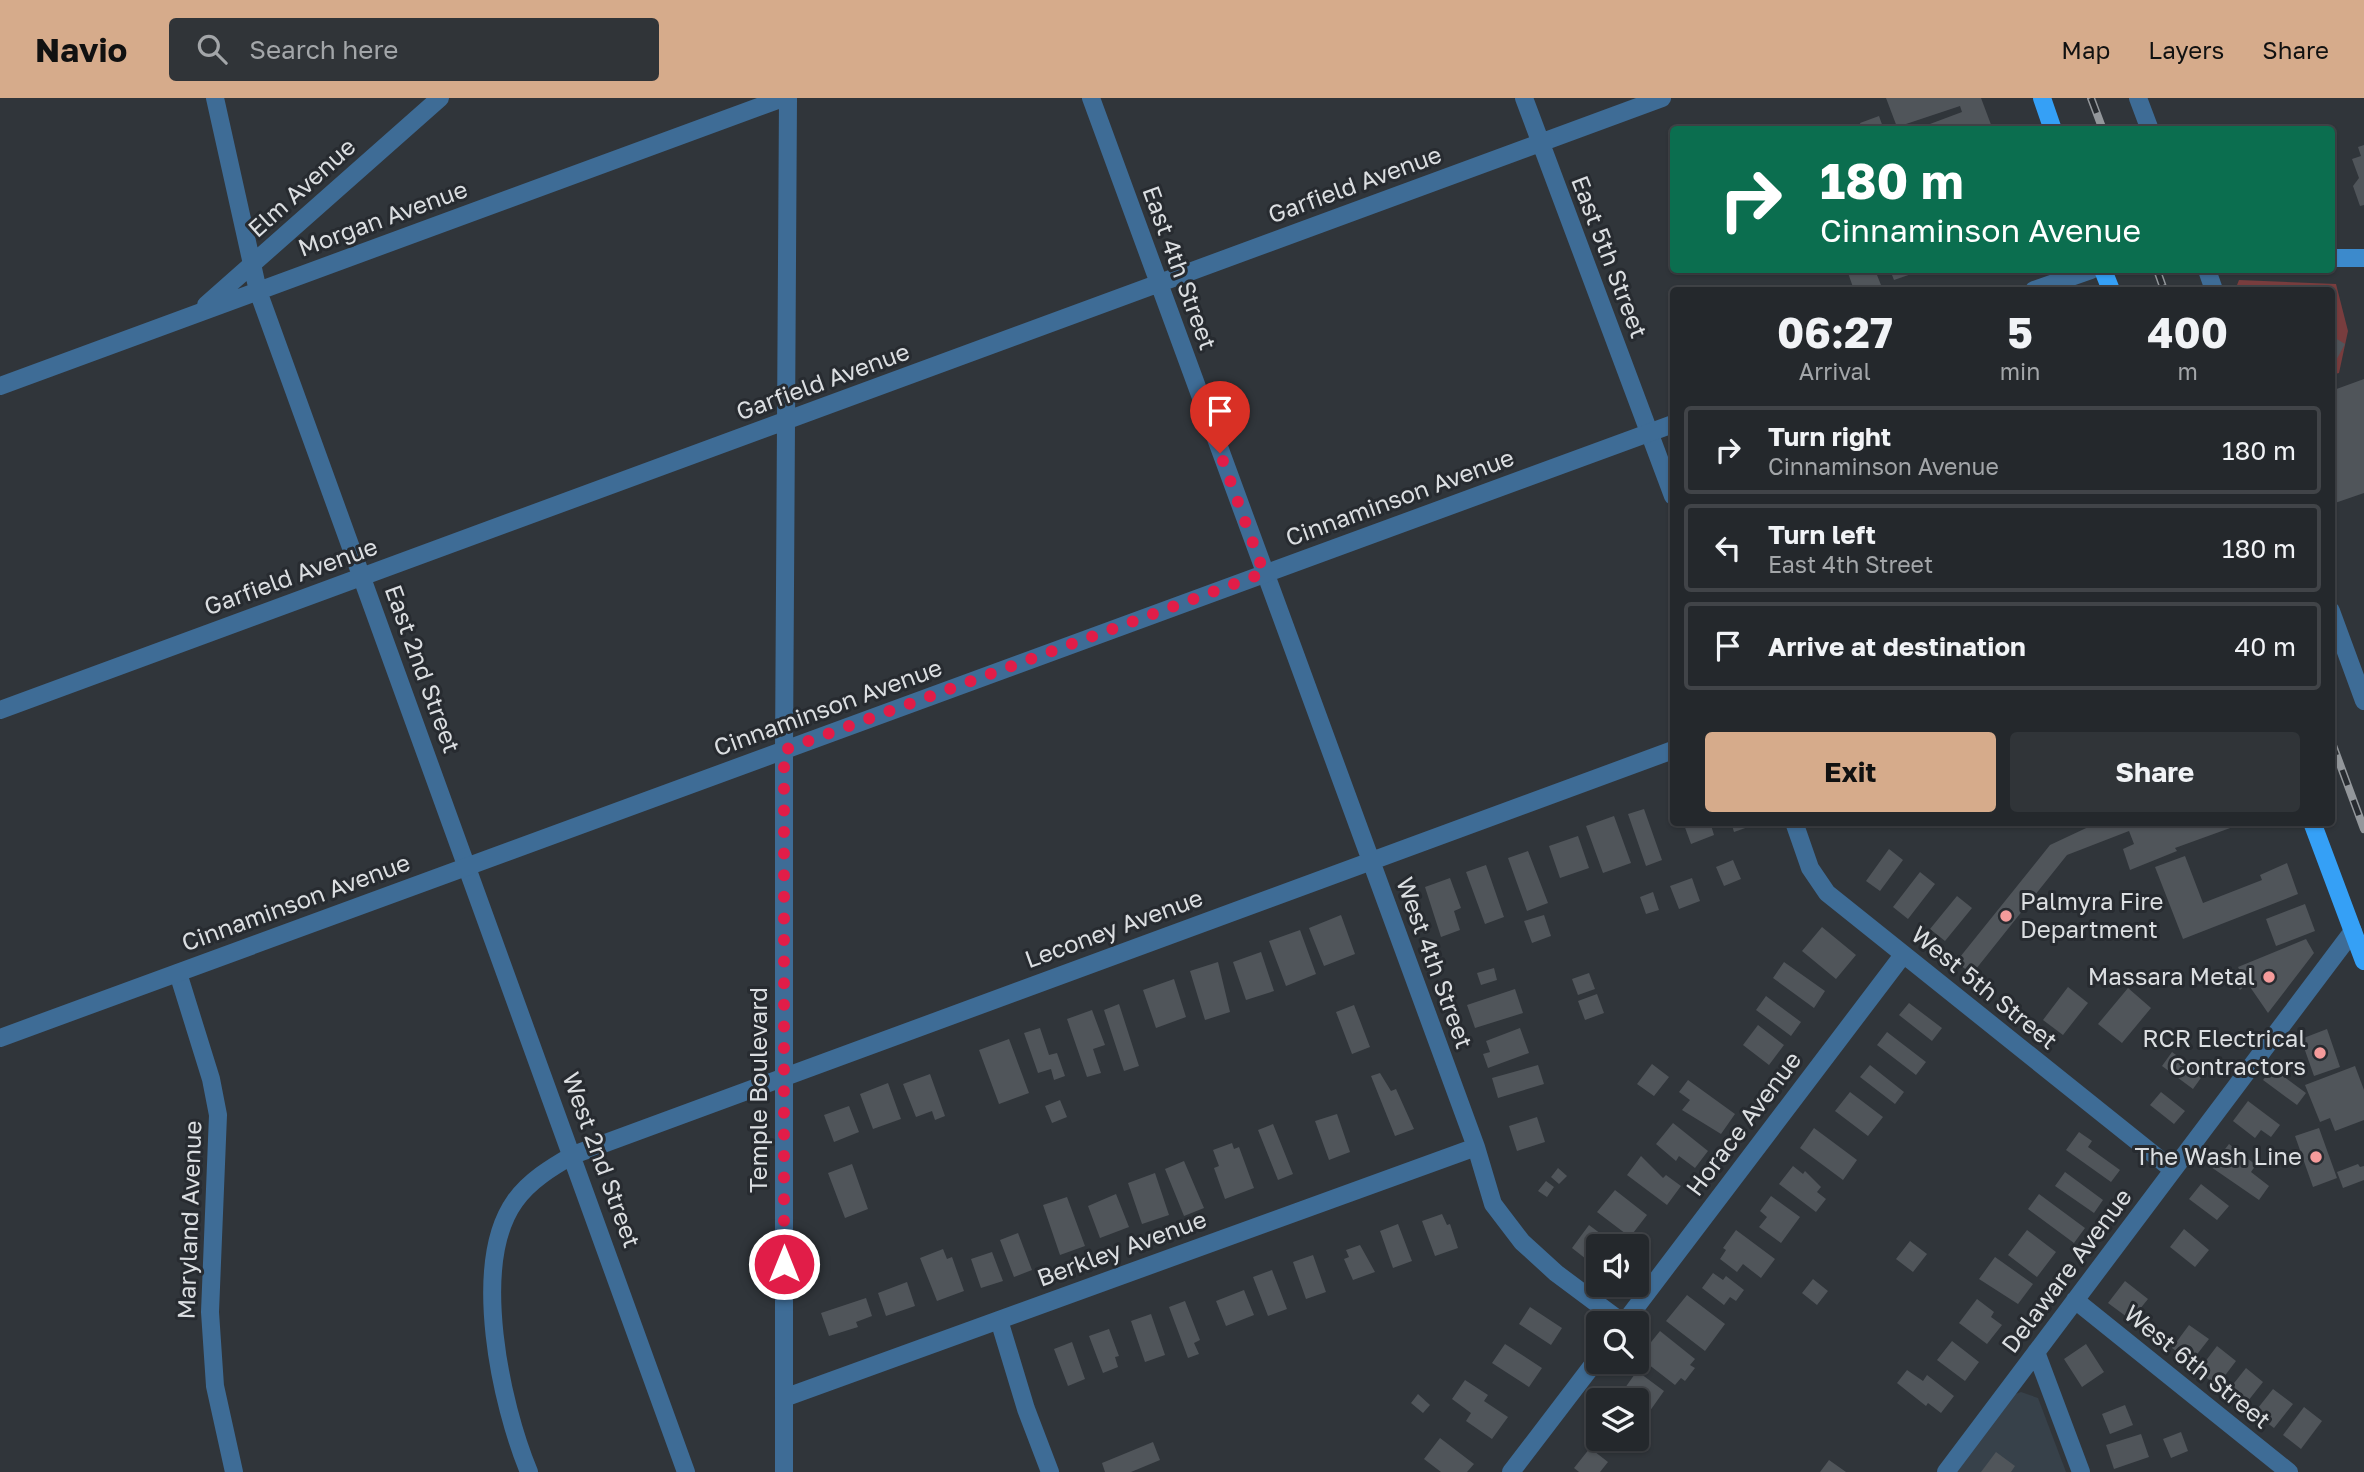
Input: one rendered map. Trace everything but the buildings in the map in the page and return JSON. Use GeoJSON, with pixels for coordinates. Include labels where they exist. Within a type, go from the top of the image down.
{"type":"FeatureCollection","features":[{"type":"Feature","properties":{"kind":"main road"},"geometry":{"type":"LineString","coordinates":[[2042,98],[2052,126]]}},
{"type":"Feature","properties":{"kind":"main road"},"geometry":{"type":"LineString","coordinates":[[2335,258],[2364,258]]}},
{"type":"Feature","properties":{"kind":"main road"},"geometry":{"type":"LineString","coordinates":[[2314,826],[2364,961]]}},
{"type":"Feature","properties":{"kind":"street","name":"East 2nd Street"},"geometry":{"type":"LineString","coordinates":[[215,98],[258,291],[468,866]]}},
{"type":"Feature","properties":{"kind":"street","name":"Elm Avenue"},"geometry":{"type":"LineString","coordinates":[[195,314],[440,98]]}},
{"type":"Feature","properties":{"kind":"street","name":"Morgan Avenue"},"geometry":{"type":"LineString","coordinates":[[0,386],[786,98]]}},
{"type":"Feature","properties":{"kind":"street","name":"Temple Boulevard"},"geometry":{"type":"LineString","coordinates":[[784,1472],[786,98]]}},
{"type":"Feature","properties":{"kind":"street","name":"East 4th Street"},"geometry":{"type":"LineString","coordinates":[[1091,98],[1264,573]]}},
{"type":"Feature","properties":{"kind":"street","name":"East 5th Street"},"geometry":{"type":"LineString","coordinates":[[1524,98],[1649,433]]}},
{"type":"Feature","properties":{"kind":"street","name":"Garfield Avenue"},"geometry":{"type":"LineString","coordinates":[[0,710],[1662,98]]}},
{"type":"Feature","properties":{"kind":"street"},"geometry":{"type":"LineString","coordinates":[[2138,98],[2148,126]]}},
{"type":"Feature","properties":{"kind":"street"},"geometry":{"type":"LineString","coordinates":[[2043,287],[2082,273]]}},
{"type":"Feature","properties":{"kind":"street","name":"Cinnaminson Avenue"},"geometry":{"type":"LineString","coordinates":[[0,1038],[1670,425]]}},
{"type":"Feature","properties":{"kind":"street"},"geometry":{"type":"LineString","coordinates":[[1649,433],[1670,488]]}},
{"type":"Feature","properties":{"kind":"street","name":"West 4th Street"},"geometry":{"type":"LineString","coordinates":[[1264,573],[1476,1147],[1493,1204],[1522,1242],[1556,1273],[1607,1311]]}},
{"type":"Feature","properties":{"kind":"street"},"geometry":{"type":"LineString","coordinates":[[2335,622],[2364,701]]}},
{"type":"Feature","properties":{"kind":"street","name":"Leconey Avenue"},"geometry":{"type":"LineString","coordinates":[[528,1472],[499,1364],[491,1272],[499,1230],[515,1201],[542,1173],[573,1154],[1670,751]]}},
{"type":"Feature","properties":{"kind":"street","name":"West 5th Street"},"geometry":{"type":"LineString","coordinates":[[1795,826],[1810,868],[1821,885],[1903,955],[2173,1170]]}},
{"type":"Feature","properties":{"kind":"street","name":"West 2nd Street"},"geometry":{"type":"LineString","coordinates":[[468,866],[686,1472]]}},
{"type":"Feature","properties":{"kind":"street","name":"Delaware Avenue"},"geometry":{"type":"LineString","coordinates":[[1946,1472],[2353,931]]}},
{"type":"Feature","properties":{"kind":"street","name":"Horace Avenue"},"geometry":{"type":"LineString","coordinates":[[1632,1311],[1903,955]]}},
{"type":"Feature","properties":{"kind":"street","name":"Maryland Avenue"},"geometry":{"type":"LineString","coordinates":[[178,973],[209,1071],[218,1115],[210,1312],[215,1386],[234,1472]]}},
{"type":"Feature","properties":{"kind":"street","name":"Berkley Avenue"},"geometry":{"type":"LineString","coordinates":[[784,1398],[1476,1147]]}},
{"type":"Feature","properties":{"kind":"street","name":"West 6th Street"},"geometry":{"type":"LineString","coordinates":[[2075,1300],[2289,1472]]}},
{"type":"Feature","properties":{"kind":"street"},"geometry":{"type":"LineString","coordinates":[[999,1320],[1026,1409],[1049,1472]]}},
{"type":"Feature","properties":{"kind":"street"},"geometry":{"type":"LineString","coordinates":[[2036,1352],[2081,1472]]}},
{"type":"Feature","properties":{"kind":"street"},"geometry":{"type":"LineString","coordinates":[[1511,1472],[1586,1374]]}},
{"type":"Feature","properties":{"kind":"shaded area"},"geometry":{"type":"Polygon","coordinates":[[[2239,280],[2336,284],[2348,331],[2339,373],[2335,374],[2335,287],[2236,287],[2239,280]]]}},
{"type":"Feature","properties":{"kind":"shaded area"},"geometry":{"type":"Polygon","coordinates":[[[2021,1392],[2038,1398],[2066,1472],[1955,1472],[2013,1395],[2021,1392]]]}},
{"type":"Feature","properties":{"kind":"railway"},"geometry":{"type":"LineString","coordinates":[[2091,98],[2102,126]]}},
{"type":"Feature","properties":{"kind":"railway"},"geometry":{"type":"LineString","coordinates":[[2158,273],[2163,287]]}},
{"type":"Feature","properties":{"kind":"railway"},"geometry":{"type":"LineString","coordinates":[[2335,751],[2364,829]]}},
{"type":"Feature","properties":{"kind":"place","name":"Palmyra Fire Department"},"geometry":{"type":"Point","coordinates":[2006,916]}},
{"type":"Feature","properties":{"kind":"place","name":"Massara Metal"},"geometry":{"type":"Point","coordinates":[2269,977]}},
{"type":"Feature","properties":{"kind":"place","name":"RCR Electrical Contractors"},"geometry":{"type":"Point","coordinates":[2320,1053]}},
{"type":"Feature","properties":{"kind":"place","name":"The Wash Line"},"geometry":{"type":"Point","coordinates":[2316,1157]}},
{"type":"Feature","properties":{"kind":"route"},"geometry":{"type":"LineString","coordinates":[[784,1264],[784,750],[1264,573],[1220,453]]}}]}
